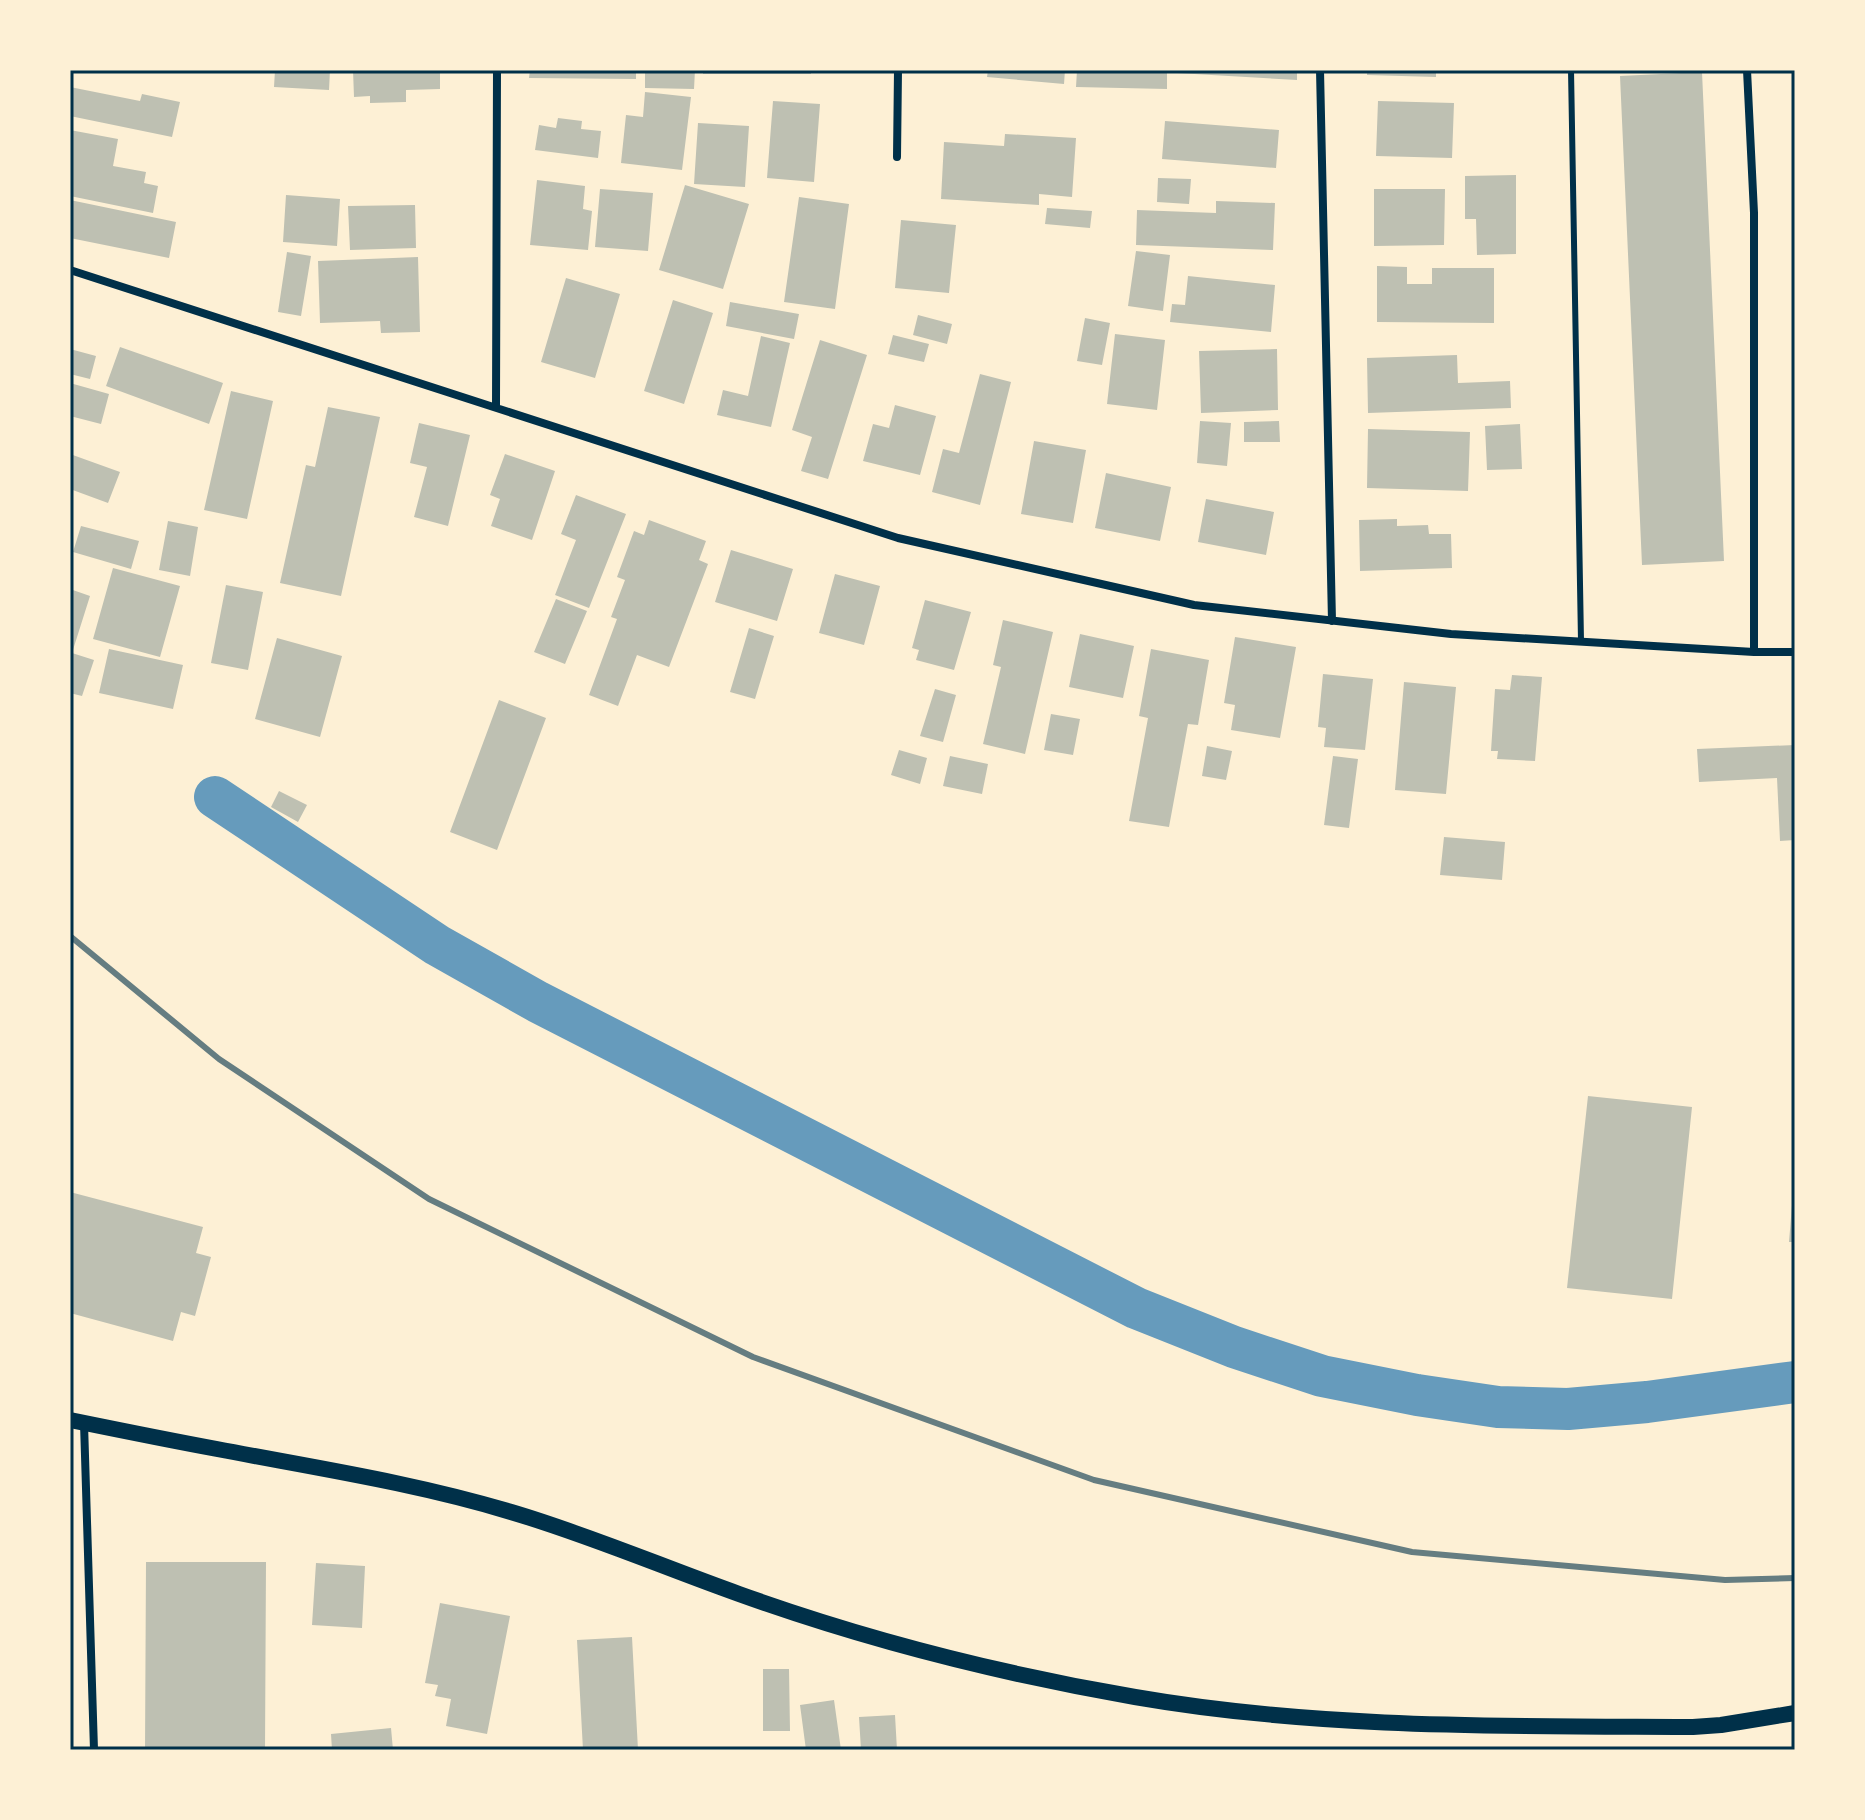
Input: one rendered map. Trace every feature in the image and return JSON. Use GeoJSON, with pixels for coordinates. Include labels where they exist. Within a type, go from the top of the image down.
{"type":"FeatureCollection","features":[{"type":"Feature","properties":{"kind":"main road"},"geometry":{"type":"LineString","coordinates":[[77,1421],[440,1493],[568,1530],[800,1615],[942,1655],[1139,1698],[1315,1718],[1452,1725],[1693,1727],[1795,1713]]}},
{"type":"Feature","properties":{"kind":"street"},"geometry":{"type":"LineString","coordinates":[[496,407],[497,70]]}},
{"type":"Feature","properties":{"kind":"street"},"geometry":{"type":"LineString","coordinates":[[897,157],[898,70]]}},
{"type":"Feature","properties":{"kind":"street"},"geometry":{"type":"LineString","coordinates":[[1320,70],[1332,621]]}},
{"type":"Feature","properties":{"kind":"street"},"geometry":{"type":"LineString","coordinates":[[1747,70],[1754,213],[1754,652]]}},
{"type":"Feature","properties":{"kind":"street"},"geometry":{"type":"LineString","coordinates":[[70,270],[898,538],[1194,605],[1451,634],[1795,652]]}},
{"type":"Feature","properties":{"kind":"street"},"geometry":{"type":"LineString","coordinates":[[77,1421],[94,1750]]}},
{"type":"Feature","properties":{"kind":"lane"},"geometry":{"type":"LineString","coordinates":[[1571,70],[1581,641]]}},
{"type":"Feature","properties":{"kind":"building"},"geometry":{"type":"Polygon","coordinates":[[[275,70],[330,70],[329,90],[274,87],[275,70]]]}},
{"type":"Feature","properties":{"kind":"building"},"geometry":{"type":"Polygon","coordinates":[[[353,70],[440,70],[440,89],[406,90],[406,102],[370,103],[370,96],[354,97],[353,70]]]}},
{"type":"Feature","properties":{"kind":"building"},"geometry":{"type":"Polygon","coordinates":[[[530,70],[636,70],[636,79],[529,78],[530,70]]]}},
{"type":"Feature","properties":{"kind":"building"},"geometry":{"type":"Polygon","coordinates":[[[645,70],[695,70],[694,89],[645,88],[645,70]]]}},
{"type":"Feature","properties":{"kind":"building"},"geometry":{"type":"Polygon","coordinates":[[[703,70],[811,70],[811,74],[703,74],[703,70]]]}},
{"type":"Feature","properties":{"kind":"building"},"geometry":{"type":"Polygon","coordinates":[[[988,70],[1065,70],[1064,84],[987,77],[988,70]]]}},
{"type":"Feature","properties":{"kind":"building"},"geometry":{"type":"Polygon","coordinates":[[[1077,70],[1167,70],[1167,89],[1076,87],[1077,70]]]}},
{"type":"Feature","properties":{"kind":"building"},"geometry":{"type":"Polygon","coordinates":[[[1177,70],[1297,70],[1297,80],[1177,73],[1177,70]]]}},
{"type":"Feature","properties":{"kind":"building"},"geometry":{"type":"Polygon","coordinates":[[[1367,70],[1436,70],[1436,77],[1367,75],[1367,70]]]}},
{"type":"Feature","properties":{"kind":"building"},"geometry":{"type":"Polygon","coordinates":[[[1702,72],[1724,561],[1642,565],[1620,76],[1702,72]]]}},
{"type":"Feature","properties":{"kind":"building"},"geometry":{"type":"Polygon","coordinates":[[[70,87],[140,101],[142,94],[180,102],[172,137],[70,116],[70,87]]]}},
{"type":"Feature","properties":{"kind":"building"},"geometry":{"type":"Polygon","coordinates":[[[645,92],[691,97],[682,170],[621,163],[626,115],[643,117],[645,92]]]}},
{"type":"Feature","properties":{"kind":"building"},"geometry":{"type":"Polygon","coordinates":[[[773,101],[820,104],[814,182],[767,178],[773,101]]]}},
{"type":"Feature","properties":{"kind":"building"},"geometry":{"type":"Polygon","coordinates":[[[1378,101],[1454,103],[1452,158],[1376,156],[1378,101]]]}},
{"type":"Feature","properties":{"kind":"building"},"geometry":{"type":"Polygon","coordinates":[[[558,118],[582,121],[581,129],[601,131],[598,158],[535,150],[539,125],[556,128],[558,118]]]}},
{"type":"Feature","properties":{"kind":"building"},"geometry":{"type":"Polygon","coordinates":[[[1165,121],[1279,130],[1276,168],[1162,159],[1165,121]]]}},
{"type":"Feature","properties":{"kind":"building"},"geometry":{"type":"Polygon","coordinates":[[[698,123],[749,126],[745,187],[694,184],[698,123]]]}},
{"type":"Feature","properties":{"kind":"building"},"geometry":{"type":"Polygon","coordinates":[[[70,130],[118,139],[113,166],[146,172],[144,183],[158,186],[153,213],[70,196],[70,130]]]}},
{"type":"Feature","properties":{"kind":"building"},"geometry":{"type":"Polygon","coordinates":[[[1005,134],[1076,138],[1072,197],[1039,194],[1039,205],[941,199],[944,142],[1004,146],[1005,134]]]}},
{"type":"Feature","properties":{"kind":"building"},"geometry":{"type":"Polygon","coordinates":[[[1516,175],[1516,254],[1477,255],[1476,219],[1465,219],[1465,176],[1516,175]]]}},
{"type":"Feature","properties":{"kind":"building"},"geometry":{"type":"Polygon","coordinates":[[[1158,178],[1191,179],[1189,204],[1157,202],[1158,178]]]}},
{"type":"Feature","properties":{"kind":"building"},"geometry":{"type":"Polygon","coordinates":[[[537,180],[585,186],[583,209],[592,211],[588,250],[530,245],[537,180]]]}},
{"type":"Feature","properties":{"kind":"building"},"geometry":{"type":"Polygon","coordinates":[[[685,185],[749,204],[723,289],[659,270],[685,185]]]}},
{"type":"Feature","properties":{"kind":"building"},"geometry":{"type":"Polygon","coordinates":[[[600,189],[653,193],[648,251],[595,247],[600,189]]]}},
{"type":"Feature","properties":{"kind":"building"},"geometry":{"type":"Polygon","coordinates":[[[1374,189],[1445,189],[1444,245],[1374,246],[1374,189]]]}},
{"type":"Feature","properties":{"kind":"building"},"geometry":{"type":"Polygon","coordinates":[[[286,195],[340,199],[337,246],[283,242],[286,195]]]}},
{"type":"Feature","properties":{"kind":"building"},"geometry":{"type":"Polygon","coordinates":[[[799,197],[849,204],[835,309],[784,302],[799,197]]]}},
{"type":"Feature","properties":{"kind":"building"},"geometry":{"type":"Polygon","coordinates":[[[70,200],[176,222],[169,258],[70,238],[70,200]]]}},
{"type":"Feature","properties":{"kind":"building"},"geometry":{"type":"Polygon","coordinates":[[[1216,201],[1275,203],[1273,250],[1136,245],[1137,210],[1216,213],[1216,201]]]}},
{"type":"Feature","properties":{"kind":"building"},"geometry":{"type":"Polygon","coordinates":[[[415,205],[416,248],[350,250],[348,206],[415,205]]]}},
{"type":"Feature","properties":{"kind":"building"},"geometry":{"type":"Polygon","coordinates":[[[1047,208],[1092,211],[1090,228],[1045,224],[1047,208]]]}},
{"type":"Feature","properties":{"kind":"building"},"geometry":{"type":"Polygon","coordinates":[[[901,220],[956,225],[949,293],[895,288],[901,220]]]}},
{"type":"Feature","properties":{"kind":"building"},"geometry":{"type":"Polygon","coordinates":[[[1136,251],[1170,255],[1163,311],[1128,306],[1136,251]]]}},
{"type":"Feature","properties":{"kind":"building"},"geometry":{"type":"Polygon","coordinates":[[[287,252],[311,256],[301,316],[278,312],[287,252]]]}},
{"type":"Feature","properties":{"kind":"building"},"geometry":{"type":"Polygon","coordinates":[[[418,257],[420,332],[381,333],[380,321],[320,323],[318,261],[418,257]]]}},
{"type":"Feature","properties":{"kind":"building"},"geometry":{"type":"Polygon","coordinates":[[[1377,266],[1407,267],[1407,284],[1432,284],[1432,268],[1494,268],[1494,323],[1377,322],[1377,266]]]}},
{"type":"Feature","properties":{"kind":"building"},"geometry":{"type":"Polygon","coordinates":[[[1188,276],[1275,285],[1271,332],[1170,322],[1172,304],[1185,305],[1188,276]]]}},
{"type":"Feature","properties":{"kind":"building"},"geometry":{"type":"Polygon","coordinates":[[[566,278],[620,294],[595,378],[541,362],[566,278]]]}},
{"type":"Feature","properties":{"kind":"building"},"geometry":{"type":"Polygon","coordinates":[[[673,300],[713,313],[684,404],[644,391],[673,300]]]}},
{"type":"Feature","properties":{"kind":"building"},"geometry":{"type":"Polygon","coordinates":[[[730,302],[799,314],[794,339],[726,326],[730,302]]]}},
{"type":"Feature","properties":{"kind":"building"},"geometry":{"type":"Polygon","coordinates":[[[918,315],[952,324],[947,344],[913,335],[918,315]]]}},
{"type":"Feature","properties":{"kind":"building"},"geometry":{"type":"Polygon","coordinates":[[[1085,318],[1110,323],[1102,365],[1077,361],[1085,318]]]}},
{"type":"Feature","properties":{"kind":"building"},"geometry":{"type":"Polygon","coordinates":[[[1115,334],[1165,340],[1157,410],[1107,404],[1115,334]]]}},
{"type":"Feature","properties":{"kind":"building"},"geometry":{"type":"Polygon","coordinates":[[[893,335],[929,344],[924,362],[888,354],[893,335]]]}},
{"type":"Feature","properties":{"kind":"building"},"geometry":{"type":"Polygon","coordinates":[[[761,336],[790,343],[771,427],[717,415],[723,390],[748,396],[761,336]]]}},
{"type":"Feature","properties":{"kind":"building"},"geometry":{"type":"Polygon","coordinates":[[[820,340],[867,355],[828,479],[801,471],[812,437],[792,430],[820,340]]]}},
{"type":"Feature","properties":{"kind":"building"},"geometry":{"type":"Polygon","coordinates":[[[120,347],[223,383],[209,424],[106,386],[120,347]]]}},
{"type":"Feature","properties":{"kind":"building"},"geometry":{"type":"Polygon","coordinates":[[[70,349],[96,356],[90,379],[70,374],[70,349]]]}},
{"type":"Feature","properties":{"kind":"building"},"geometry":{"type":"Polygon","coordinates":[[[1277,349],[1278,410],[1201,413],[1199,351],[1277,349]]]}},
{"type":"Feature","properties":{"kind":"building"},"geometry":{"type":"Polygon","coordinates":[[[1457,355],[1458,383],[1510,381],[1511,408],[1368,413],[1367,358],[1457,355]]]}},
{"type":"Feature","properties":{"kind":"building"},"geometry":{"type":"Polygon","coordinates":[[[980,374],[1011,382],[980,505],[932,492],[943,449],[959,453],[980,374]]]}},
{"type":"Feature","properties":{"kind":"building"},"geometry":{"type":"Polygon","coordinates":[[[70,383],[109,394],[101,424],[70,416],[70,383]]]}},
{"type":"Feature","properties":{"kind":"building"},"geometry":{"type":"Polygon","coordinates":[[[231,391],[273,401],[247,519],[204,510],[231,391]]]}},
{"type":"Feature","properties":{"kind":"building"},"geometry":{"type":"Polygon","coordinates":[[[895,405],[936,416],[920,475],[863,461],[873,424],[889,428],[895,405]]]}},
{"type":"Feature","properties":{"kind":"building"},"geometry":{"type":"Polygon","coordinates":[[[328,407],[380,417],[341,596],[280,583],[306,465],[315,467],[328,407]]]}},
{"type":"Feature","properties":{"kind":"building"},"geometry":{"type":"Polygon","coordinates":[[[1200,421],[1231,423],[1227,466],[1197,463],[1200,421]]]}},
{"type":"Feature","properties":{"kind":"building"},"geometry":{"type":"Polygon","coordinates":[[[1279,421],[1280,442],[1244,442],[1244,422],[1279,421]]]}},
{"type":"Feature","properties":{"kind":"building"},"geometry":{"type":"Polygon","coordinates":[[[419,423],[470,435],[448,526],[414,517],[427,467],[410,463],[419,423]]]}},
{"type":"Feature","properties":{"kind":"building"},"geometry":{"type":"Polygon","coordinates":[[[1520,424],[1522,469],[1487,470],[1485,426],[1520,424]]]}},
{"type":"Feature","properties":{"kind":"building"},"geometry":{"type":"Polygon","coordinates":[[[1368,429],[1470,432],[1468,491],[1367,488],[1368,429]]]}},
{"type":"Feature","properties":{"kind":"building"},"geometry":{"type":"Polygon","coordinates":[[[1034,441],[1086,450],[1073,523],[1021,514],[1034,441]]]}},
{"type":"Feature","properties":{"kind":"building"},"geometry":{"type":"Polygon","coordinates":[[[70,454],[120,472],[108,503],[70,489],[70,454]]]}},
{"type":"Feature","properties":{"kind":"building"},"geometry":{"type":"Polygon","coordinates":[[[505,454],[555,471],[532,540],[491,526],[500,499],[490,495],[505,454]]]}},
{"type":"Feature","properties":{"kind":"building"},"geometry":{"type":"Polygon","coordinates":[[[1106,473],[1171,487],[1160,541],[1095,528],[1106,473]]]}},
{"type":"Feature","properties":{"kind":"building"},"geometry":{"type":"Polygon","coordinates":[[[576,495],[626,514],[589,608],[555,595],[576,540],[561,534],[576,495]]]}},
{"type":"Feature","properties":{"kind":"building"},"geometry":{"type":"Polygon","coordinates":[[[1206,499],[1274,512],[1266,555],[1198,542],[1206,499]]]}},
{"type":"Feature","properties":{"kind":"building"},"geometry":{"type":"Polygon","coordinates":[[[1397,519],[1397,526],[1428,525],[1429,534],[1451,534],[1452,568],[1360,571],[1359,520],[1397,519]]]}},
{"type":"Feature","properties":{"kind":"building"},"geometry":{"type":"Polygon","coordinates":[[[649,520],[706,541],[699,560],[708,564],[669,667],[637,655],[618,706],[589,695],[617,619],[611,617],[625,580],[617,577],[634,531],[644,535],[649,520]]]}},
{"type":"Feature","properties":{"kind":"building"},"geometry":{"type":"Polygon","coordinates":[[[168,521],[198,527],[190,576],[159,570],[168,521]]]}},
{"type":"Feature","properties":{"kind":"building"},"geometry":{"type":"Polygon","coordinates":[[[81,526],[139,541],[131,569],[73,552],[81,526]]]}},
{"type":"Feature","properties":{"kind":"building"},"geometry":{"type":"Polygon","coordinates":[[[731,550],[793,569],[777,621],[715,602],[731,550]]]}},
{"type":"Feature","properties":{"kind":"building"},"geometry":{"type":"Polygon","coordinates":[[[113,568],[180,586],[160,657],[93,639],[113,568]]]}},
{"type":"Feature","properties":{"kind":"building"},"geometry":{"type":"Polygon","coordinates":[[[835,574],[880,586],[864,645],[819,633],[835,574]]]}},
{"type":"Feature","properties":{"kind":"building"},"geometry":{"type":"Polygon","coordinates":[[[226,585],[263,592],[248,670],[211,663],[226,585]]]}},
{"type":"Feature","properties":{"kind":"building"},"geometry":{"type":"Polygon","coordinates":[[[70,589],[90,596],[72,653],[94,660],[82,696],[70,693],[70,589]]]}},
{"type":"Feature","properties":{"kind":"building"},"geometry":{"type":"Polygon","coordinates":[[[556,599],[587,611],[565,664],[534,652],[556,599]]]}},
{"type":"Feature","properties":{"kind":"building"},"geometry":{"type":"Polygon","coordinates":[[[925,600],[971,612],[954,670],[916,660],[919,650],[912,648],[925,600]]]}},
{"type":"Feature","properties":{"kind":"building"},"geometry":{"type":"Polygon","coordinates":[[[1003,620],[1053,632],[1025,754],[983,744],[1001,667],[993,665],[1003,620]]]}},
{"type":"Feature","properties":{"kind":"building"},"geometry":{"type":"Polygon","coordinates":[[[749,628],[774,636],[755,699],[730,692],[749,628]]]}},
{"type":"Feature","properties":{"kind":"building"},"geometry":{"type":"Polygon","coordinates":[[[1080,634],[1134,646],[1123,698],[1069,687],[1080,634]]]}},
{"type":"Feature","properties":{"kind":"building"},"geometry":{"type":"Polygon","coordinates":[[[1235,637],[1296,647],[1280,738],[1231,730],[1235,705],[1224,703],[1235,637]]]}},
{"type":"Feature","properties":{"kind":"building"},"geometry":{"type":"Polygon","coordinates":[[[277,638],[342,656],[320,737],[255,719],[277,638]]]}},
{"type":"Feature","properties":{"kind":"building"},"geometry":{"type":"Polygon","coordinates":[[[109,649],[183,665],[173,709],[99,693],[109,649]]]}},
{"type":"Feature","properties":{"kind":"building"},"geometry":{"type":"Polygon","coordinates":[[[1151,649],[1209,660],[1198,725],[1188,724],[1169,827],[1129,821],[1148,718],[1139,716],[1151,649]]]}},
{"type":"Feature","properties":{"kind":"building"},"geometry":{"type":"Polygon","coordinates":[[[1323,674],[1373,679],[1365,750],[1324,747],[1326,728],[1318,727],[1323,674]]]}},
{"type":"Feature","properties":{"kind":"building"},"geometry":{"type":"Polygon","coordinates":[[[1512,675],[1542,677],[1535,761],[1497,759],[1498,751],[1491,751],[1495,689],[1510,690],[1512,675]]]}},
{"type":"Feature","properties":{"kind":"building"},"geometry":{"type":"Polygon","coordinates":[[[1404,682],[1456,687],[1446,794],[1395,790],[1404,682]]]}},
{"type":"Feature","properties":{"kind":"building"},"geometry":{"type":"Polygon","coordinates":[[[935,689],[956,695],[943,742],[920,736],[935,689]]]}},
{"type":"Feature","properties":{"kind":"building"},"geometry":{"type":"Polygon","coordinates":[[[499,700],[546,718],[497,850],[450,832],[499,700]]]}},
{"type":"Feature","properties":{"kind":"building"},"geometry":{"type":"Polygon","coordinates":[[[1051,714],[1080,719],[1073,755],[1044,750],[1051,714]]]}},
{"type":"Feature","properties":{"kind":"building"},"geometry":{"type":"Polygon","coordinates":[[[1795,745],[1795,840],[1780,841],[1777,778],[1699,782],[1697,749],[1795,745]]]}},
{"type":"Feature","properties":{"kind":"building"},"geometry":{"type":"Polygon","coordinates":[[[1207,746],[1232,751],[1226,780],[1202,776],[1207,746]]]}},
{"type":"Feature","properties":{"kind":"building"},"geometry":{"type":"Polygon","coordinates":[[[899,750],[927,758],[920,784],[891,775],[899,750]]]}},
{"type":"Feature","properties":{"kind":"building"},"geometry":{"type":"Polygon","coordinates":[[[950,756],[988,764],[982,794],[943,786],[950,756]]]}},
{"type":"Feature","properties":{"kind":"building"},"geometry":{"type":"Polygon","coordinates":[[[1333,756],[1358,759],[1349,828],[1324,825],[1333,756]]]}},
{"type":"Feature","properties":{"kind":"building"},"geometry":{"type":"Polygon","coordinates":[[[279,791],[307,805],[298,822],[271,807],[279,791]]]}},
{"type":"Feature","properties":{"kind":"building"},"geometry":{"type":"Polygon","coordinates":[[[1444,837],[1505,842],[1502,880],[1440,875],[1444,837]]]}},
{"type":"Feature","properties":{"kind":"building"},"geometry":{"type":"Polygon","coordinates":[[[1588,1096],[1692,1107],[1672,1299],[1567,1288],[1588,1096]]]}},
{"type":"Feature","properties":{"kind":"building"},"geometry":{"type":"Polygon","coordinates":[[[70,1192],[203,1227],[196,1253],[211,1257],[195,1316],[181,1312],[173,1341],[70,1313],[70,1192]]]}},
{"type":"Feature","properties":{"kind":"building"},"geometry":{"type":"Polygon","coordinates":[[[1793,1193],[1795,1242],[1789,1242],[1793,1193]]]}},
{"type":"Feature","properties":{"kind":"building"},"geometry":{"type":"Polygon","coordinates":[[[146,1562],[266,1562],[265,1750],[145,1750],[146,1562]]]}},
{"type":"Feature","properties":{"kind":"building"},"geometry":{"type":"Polygon","coordinates":[[[316,1563],[365,1566],[362,1628],[312,1625],[316,1563]]]}},
{"type":"Feature","properties":{"kind":"building"},"geometry":{"type":"Polygon","coordinates":[[[440,1603],[510,1616],[487,1734],[446,1726],[451,1699],[435,1696],[438,1685],[425,1683],[440,1603]]]}},
{"type":"Feature","properties":{"kind":"building"},"geometry":{"type":"Polygon","coordinates":[[[632,1637],[638,1750],[583,1750],[577,1640],[632,1637]]]}},
{"type":"Feature","properties":{"kind":"building"},"geometry":{"type":"Polygon","coordinates":[[[763,1669],[789,1669],[790,1731],[763,1731],[763,1669]]]}},
{"type":"Feature","properties":{"kind":"building"},"geometry":{"type":"Polygon","coordinates":[[[834,1700],[841,1750],[806,1750],[800,1705],[834,1700]]]}},
{"type":"Feature","properties":{"kind":"building"},"geometry":{"type":"Polygon","coordinates":[[[895,1715],[897,1750],[861,1750],[859,1717],[895,1715]]]}},
{"type":"Feature","properties":{"kind":"building"},"geometry":{"type":"Polygon","coordinates":[[[391,1728],[393,1750],[332,1750],[331,1734],[391,1728]]]}},
{"type":"Feature","properties":{"kind":"waterway"},"geometry":{"type":"LineString","coordinates":[[215,797],[437,945],[538,1002],[1136,1308],[1234,1347],[1322,1376],[1498,1407],[1568,1409],[1795,1382]]}},
{"type":"Feature","properties":{"kind":"railway"},"geometry":{"type":"LineString","coordinates":[[70,936],[219,1059],[429,1199],[753,1357],[1094,1480],[1412,1552],[1725,1580],[1795,1578]]}}]}
